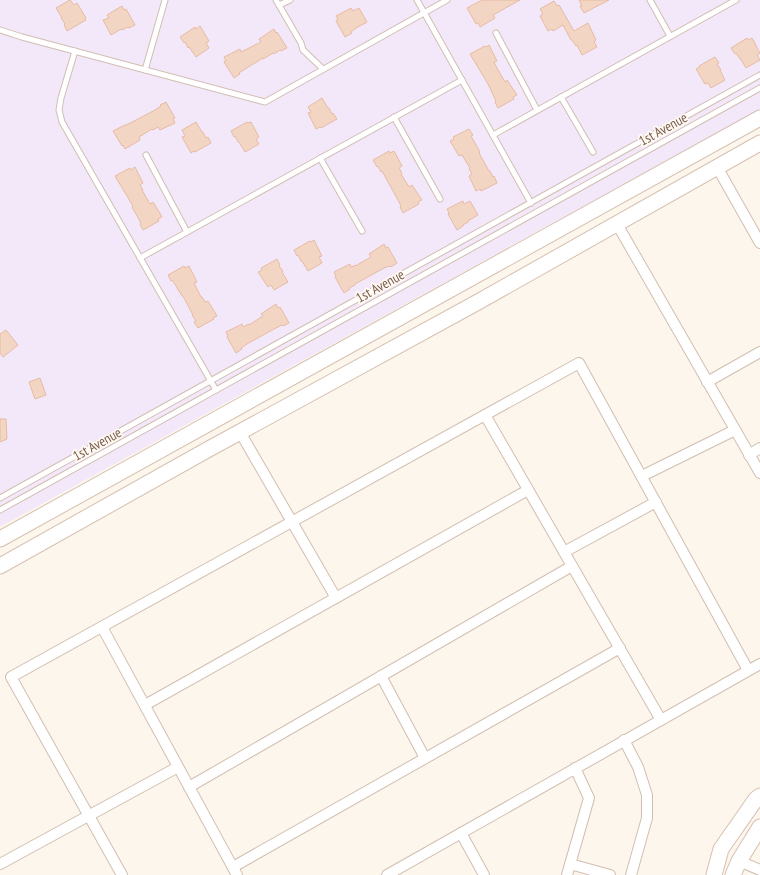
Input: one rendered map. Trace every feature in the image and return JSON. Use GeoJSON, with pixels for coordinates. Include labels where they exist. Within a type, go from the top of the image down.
{"type":"FeatureCollection","features":[{"type":"Feature","properties":{"kind":"main road"},"geometry":{"type":"LineString","coordinates":[[0,539],[760,118]]}},
{"type":"Feature","properties":{"kind":"main road"},"geometry":{"type":"LineString","coordinates":[[0,566],[240,432],[478,302],[760,143]]}},
{"type":"Feature","properties":{"kind":"main road"},"geometry":{"type":"LineString","coordinates":[[714,875],[721,849],[756,799],[760,796]]}},
{"type":"Feature","properties":{"kind":"main road"},"geometry":{"type":"LineString","coordinates":[[733,875],[739,861],[760,827]]}},
{"type":"Feature","properties":{"kind":"street"},"geometry":{"type":"LineString","coordinates":[[717,167],[760,244]]}},
{"type":"Feature","properties":{"kind":"street"},"geometry":{"type":"LineString","coordinates":[[617,224],[760,473]]}},
{"type":"Feature","properties":{"kind":"street"},"geometry":{"type":"LineString","coordinates":[[708,382],[760,352]]}},
{"type":"Feature","properties":{"kind":"street"},"geometry":{"type":"LineString","coordinates":[[122,875],[11,677],[579,362],[748,670]]}},
{"type":"Feature","properties":{"kind":"street"},"geometry":{"type":"LineString","coordinates":[[485,415],[661,720]]}},
{"type":"Feature","properties":{"kind":"street"},"geometry":{"type":"LineString","coordinates":[[642,476],[735,430]]}},
{"type":"Feature","properties":{"kind":"street"},"geometry":{"type":"LineString","coordinates":[[240,432],[336,598]]}},
{"type":"Feature","properties":{"kind":"street"},"geometry":{"type":"LineString","coordinates":[[749,454],[760,448]]}},
{"type":"Feature","properties":{"kind":"street"},"geometry":{"type":"LineString","coordinates":[[145,705],[528,490]]}},
{"type":"Feature","properties":{"kind":"street"},"geometry":{"type":"LineString","coordinates":[[564,552],[656,502]]}},
{"type":"Feature","properties":{"kind":"street"},"geometry":{"type":"LineString","coordinates":[[189,787],[572,566]]}},
{"type":"Feature","properties":{"kind":"street"},"geometry":{"type":"LineString","coordinates":[[102,627],[235,871],[425,758],[620,648]]}},
{"type":"Feature","properties":{"kind":"street"},"geometry":{"type":"LineString","coordinates":[[386,875],[760,664]]}},
{"type":"Feature","properties":{"kind":"street"},"geometry":{"type":"LineString","coordinates":[[381,676],[425,758]]}},
{"type":"Feature","properties":{"kind":"street"},"geometry":{"type":"LineString","coordinates":[[624,740],[638,767],[647,795],[647,818],[631,875]]}},
{"type":"Feature","properties":{"kind":"street"},"geometry":{"type":"LineString","coordinates":[[0,864],[178,767]]}},
{"type":"Feature","properties":{"kind":"street"},"geometry":{"type":"LineString","coordinates":[[567,875],[589,798],[575,768]]}},
{"type":"Feature","properties":{"kind":"street"},"geometry":{"type":"LineString","coordinates":[[460,833],[484,875]]}},
{"type":"Feature","properties":{"kind":"street"},"geometry":{"type":"LineString","coordinates":[[739,861],[760,870]]}},
{"type":"Feature","properties":{"kind":"street"},"geometry":{"type":"LineString","coordinates":[[570,864],[610,875]]}},
{"type":"Feature","properties":{"kind":"lane"},"geometry":{"type":"LineString","coordinates":[[146,70],[166,0]]}},
{"type":"Feature","properties":{"kind":"lane"},"geometry":{"type":"LineString","coordinates":[[276,0],[301,42],[303,50],[323,69]]}},
{"type":"Feature","properties":{"kind":"lane"},"geometry":{"type":"LineString","coordinates":[[279,5],[290,0]]}},
{"type":"Feature","properties":{"kind":"lane"},"geometry":{"type":"LineString","coordinates":[[417,0],[531,203]]}},
{"type":"Feature","properties":{"kind":"lane"},"geometry":{"type":"LineString","coordinates":[[0,30],[265,102],[447,0]]}},
{"type":"Feature","properties":{"kind":"lane"},"geometry":{"type":"LineString","coordinates":[[650,0],[670,36]]}},
{"type":"Feature","properties":{"kind":"lane"},"geometry":{"type":"LineString","coordinates":[[493,135],[736,0]]}},
{"type":"Feature","properties":{"kind":"lane"},"geometry":{"type":"LineString","coordinates":[[496,33],[537,110]]}},
{"type":"Feature","properties":{"kind":"lane"},"geometry":{"type":"LineString","coordinates":[[75,51],[61,98],[59,110],[62,122],[216,390]]}},
{"type":"Feature","properties":{"kind":"lane","name":"1st Avenue"},"geometry":{"type":"LineString","coordinates":[[0,498],[760,75]]}},
{"type":"Feature","properties":{"kind":"lane"},"geometry":{"type":"LineString","coordinates":[[140,258],[462,80]]}},
{"type":"Feature","properties":{"kind":"lane","name":"1st Avenue"},"geometry":{"type":"LineString","coordinates":[[0,510],[760,88]]}},
{"type":"Feature","properties":{"kind":"lane"},"geometry":{"type":"LineString","coordinates":[[561,97],[592,152]]}},
{"type":"Feature","properties":{"kind":"lane"},"geometry":{"type":"LineString","coordinates":[[394,117],[440,199]]}},
{"type":"Feature","properties":{"kind":"lane"},"geometry":{"type":"LineString","coordinates":[[146,155],[187,232]]}},
{"type":"Feature","properties":{"kind":"lane"},"geometry":{"type":"LineString","coordinates":[[320,158],[362,230]]}},
{"type":"Feature","properties":{"kind":"shaded area"},"geometry":{"type":"Polygon","coordinates":[[[0,0],[760,0],[760,109],[0,527],[0,0]]]}},
{"type":"Feature","properties":{"kind":"building"},"geometry":{"type":"Polygon","coordinates":[[[70,0],[74,5],[77,3],[86,20],[67,31],[64,25],[65,24],[56,8],[70,0]]]}},
{"type":"Feature","properties":{"kind":"building"},"geometry":{"type":"Polygon","coordinates":[[[482,0],[520,0],[493,15],[495,18],[480,27],[478,23],[476,24],[467,8],[482,0]]]}},
{"type":"Feature","properties":{"kind":"building"},"geometry":{"type":"Polygon","coordinates":[[[579,0],[609,0],[584,13],[580,6],[582,6],[579,0]]]}},
{"type":"Feature","properties":{"kind":"building"},"geometry":{"type":"Polygon","coordinates":[[[554,1],[557,6],[559,5],[574,31],[588,23],[596,40],[594,42],[597,47],[582,55],[577,45],[576,46],[571,40],[563,25],[553,31],[552,29],[548,31],[540,16],[543,14],[540,9],[554,1]]]}},
{"type":"Feature","properties":{"kind":"building"},"geometry":{"type":"Polygon","coordinates":[[[122,6],[124,10],[126,9],[135,25],[122,30],[121,29],[111,35],[103,20],[109,18],[107,15],[122,6]]]}},
{"type":"Feature","properties":{"kind":"building"},"geometry":{"type":"Polygon","coordinates":[[[351,8],[353,11],[359,8],[367,22],[356,28],[351,32],[352,33],[345,37],[336,21],[338,20],[336,16],[351,8]]]}},
{"type":"Feature","properties":{"kind":"building"},"geometry":{"type":"Polygon","coordinates":[[[200,26],[209,41],[206,43],[209,48],[196,57],[180,37],[195,27],[196,29],[200,26]]]}},
{"type":"Feature","properties":{"kind":"building"},"geometry":{"type":"Polygon","coordinates":[[[274,29],[287,48],[263,58],[239,73],[240,74],[234,78],[224,62],[226,61],[224,57],[240,49],[241,52],[261,42],[259,39],[274,29]]]}},
{"type":"Feature","properties":{"kind":"building"},"geometry":{"type":"Polygon","coordinates":[[[747,38],[748,40],[752,38],[760,53],[757,55],[760,60],[746,68],[731,48],[747,38]]]}},
{"type":"Feature","properties":{"kind":"building"},"geometry":{"type":"Polygon","coordinates":[[[489,45],[497,61],[494,62],[497,68],[505,82],[507,80],[517,95],[513,97],[514,99],[498,108],[488,84],[470,54],[489,45]]]}},
{"type":"Feature","properties":{"kind":"building"},"geometry":{"type":"Polygon","coordinates":[[[715,57],[719,63],[717,64],[725,80],[711,88],[708,83],[705,84],[696,69],[715,57]]]}},
{"type":"Feature","properties":{"kind":"building"},"geometry":{"type":"Polygon","coordinates":[[[322,98],[337,119],[321,128],[316,129],[308,113],[311,112],[308,107],[322,98]]]}},
{"type":"Feature","properties":{"kind":"building"},"geometry":{"type":"Polygon","coordinates":[[[166,102],[175,118],[173,119],[175,123],[160,130],[158,127],[153,130],[152,129],[139,137],[140,140],[125,149],[113,131],[155,110],[166,102]]]}},
{"type":"Feature","properties":{"kind":"building"},"geometry":{"type":"Polygon","coordinates":[[[196,122],[211,143],[191,153],[182,137],[185,136],[182,130],[196,122]]]}},
{"type":"Feature","properties":{"kind":"building"},"geometry":{"type":"Polygon","coordinates":[[[247,122],[251,122],[259,137],[256,139],[259,144],[245,152],[231,131],[247,122]]]}},
{"type":"Feature","properties":{"kind":"building"},"geometry":{"type":"Polygon","coordinates":[[[469,129],[473,135],[471,136],[480,152],[479,153],[497,183],[481,191],[480,189],[476,191],[469,176],[472,174],[469,169],[470,168],[462,155],[459,156],[450,141],[454,139],[453,137],[469,129]]]}},
{"type":"Feature","properties":{"kind":"building"},"geometry":{"type":"Polygon","coordinates":[[[389,151],[390,153],[394,151],[402,166],[399,168],[402,173],[401,174],[409,187],[412,185],[422,200],[418,202],[419,204],[403,213],[398,200],[382,171],[381,172],[373,160],[389,151]]]}},
{"type":"Feature","properties":{"kind":"building"},"geometry":{"type":"Polygon","coordinates":[[[135,167],[143,183],[140,185],[142,190],[150,204],[153,202],[162,217],[158,219],[159,221],[143,230],[140,224],[141,223],[132,207],[133,206],[115,176],[135,167]]]}},
{"type":"Feature","properties":{"kind":"building"},"geometry":{"type":"Polygon","coordinates":[[[463,201],[464,204],[470,201],[478,215],[457,230],[448,214],[447,209],[463,201]]]}},
{"type":"Feature","properties":{"kind":"building"},"geometry":{"type":"Polygon","coordinates":[[[314,240],[322,256],[319,257],[322,263],[308,271],[294,250],[314,240]]]}},
{"type":"Feature","properties":{"kind":"building"},"geometry":{"type":"Polygon","coordinates":[[[384,244],[386,248],[388,247],[397,263],[391,267],[384,268],[355,284],[344,293],[335,277],[334,272],[350,264],[351,267],[357,265],[371,257],[369,254],[384,244]]]}},
{"type":"Feature","properties":{"kind":"building"},"geometry":{"type":"Polygon","coordinates":[[[277,259],[280,265],[279,266],[288,282],[274,290],[271,285],[268,287],[258,272],[262,270],[261,268],[277,259]]]}},
{"type":"Feature","properties":{"kind":"building"},"geometry":{"type":"Polygon","coordinates":[[[184,266],[185,268],[189,266],[197,282],[194,283],[201,297],[205,302],[208,301],[217,316],[198,328],[183,296],[168,275],[184,266]]]}},
{"type":"Feature","properties":{"kind":"building"},"geometry":{"type":"Polygon","coordinates":[[[276,304],[278,308],[280,307],[289,323],[276,328],[247,344],[236,353],[227,337],[226,332],[242,324],[243,327],[249,325],[263,316],[261,314],[276,304]]]}},
{"type":"Feature","properties":{"kind":"building"},"geometry":{"type":"Polygon","coordinates":[[[6,330],[18,345],[3,357],[0,353],[0,334],[6,330]]]}},
{"type":"Feature","properties":{"kind":"building"},"geometry":{"type":"Polygon","coordinates":[[[40,378],[46,395],[35,399],[29,382],[40,378]]]}},
{"type":"Feature","properties":{"kind":"building"},"geometry":{"type":"Polygon","coordinates":[[[0,419],[6,419],[7,439],[0,442],[0,419]]]}}]}
